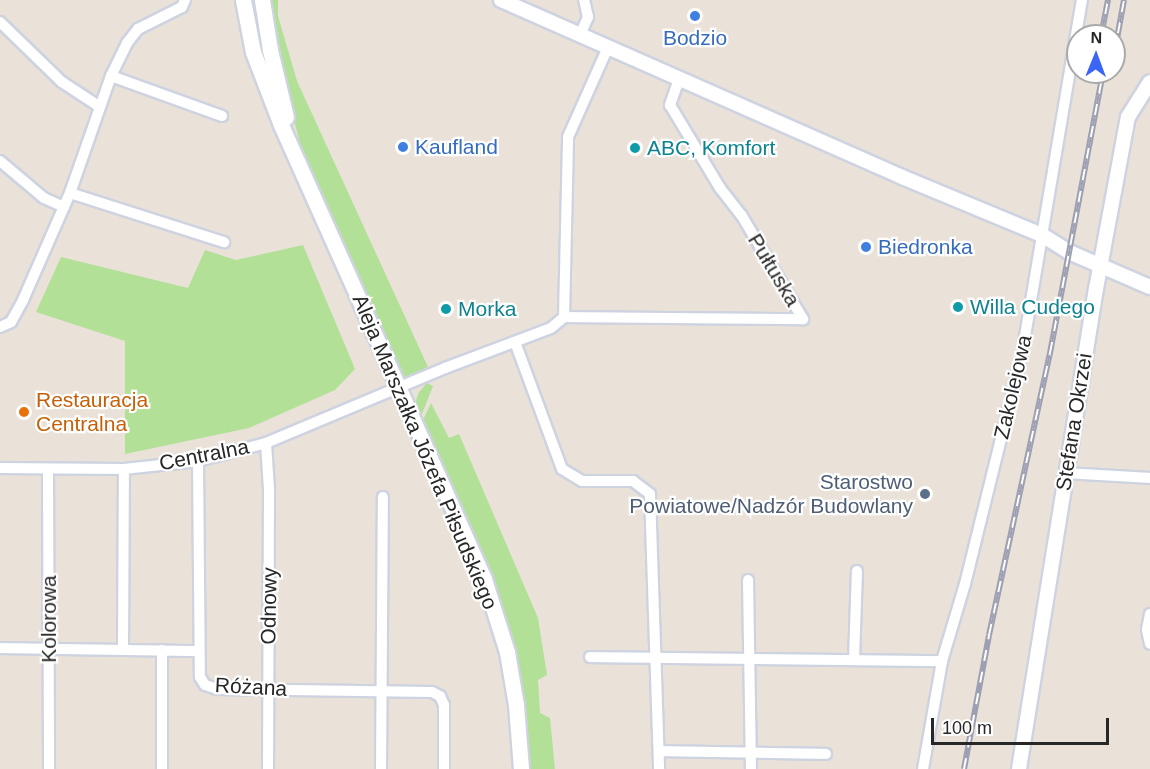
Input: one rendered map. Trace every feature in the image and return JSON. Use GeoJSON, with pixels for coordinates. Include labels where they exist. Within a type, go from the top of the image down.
{"type":"FeatureCollection","features":[{"type":"Feature","properties":{"kind":"main road"},"geometry":{"type":"LineString","coordinates":[[243,0],[252,52],[281,125],[293,146]]}},
{"type":"Feature","properties":{"kind":"main road"},"geometry":{"type":"LineString","coordinates":[[262,0],[270,50],[293,146]]}},
{"type":"Feature","properties":{"kind":"main road","name":"Aleja Marszałka Józefa Piłsudskiego"},"geometry":{"type":"LineString","coordinates":[[293,146],[397,389],[484,579],[507,652],[514,694],[521,769]]}},
{"type":"Feature","properties":{"kind":"street"},"geometry":{"type":"LineString","coordinates":[[0,327],[11,322],[23,300],[70,193],[111,76],[127,43],[138,29],[182,7],[185,0]]}},
{"type":"Feature","properties":{"kind":"street"},"geometry":{"type":"LineString","coordinates":[[501,0],[1042,236],[1101,266],[1150,287]]}},
{"type":"Feature","properties":{"kind":"street"},"geometry":{"type":"LineString","coordinates":[[580,35],[588,17],[584,0]]}},
{"type":"Feature","properties":{"kind":"street","name":"Zakolejowa"},"geometry":{"type":"LineString","coordinates":[[923,769],[942,661],[965,584],[1022,354],[1082,0]]}},
{"type":"Feature","properties":{"kind":"street"},"geometry":{"type":"LineString","coordinates":[[0,22],[62,82],[100,107]]}},
{"type":"Feature","properties":{"kind":"street"},"geometry":{"type":"LineString","coordinates":[[608,47],[568,137],[564,317],[551,328],[515,342],[562,469],[573,478],[582,481],[633,481],[650,494],[658,657],[659,769]]}},
{"type":"Feature","properties":{"kind":"street"},"geometry":{"type":"LineString","coordinates":[[111,76],[222,116]]}},
{"type":"Feature","properties":{"kind":"street","name":"Pułtuska"},"geometry":{"type":"LineString","coordinates":[[564,317],[803,320],[742,216],[720,188],[670,105],[679,79]]}},
{"type":"Feature","properties":{"kind":"street","name":"Stefana Okrzei"},"geometry":{"type":"LineString","coordinates":[[1019,769],[1066,473],[1128,117],[1150,82]]}},
{"type":"Feature","properties":{"kind":"street"},"geometry":{"type":"LineString","coordinates":[[0,161],[44,198],[64,207]]}},
{"type":"Feature","properties":{"kind":"street"},"geometry":{"type":"LineString","coordinates":[[70,193],[224,242]]}},
{"type":"Feature","properties":{"kind":"street","name":"Centralna"},"geometry":{"type":"LineString","coordinates":[[0,468],[124,469],[198,461],[266,443],[445,368],[515,342]]}},
{"type":"Feature","properties":{"kind":"street","name":"Odnowy"},"geometry":{"type":"LineString","coordinates":[[266,443],[269,490],[268,769]]}},
{"type":"Feature","properties":{"kind":"street"},"geometry":{"type":"LineString","coordinates":[[198,461],[199,651]]}},
{"type":"Feature","properties":{"kind":"street","name":"Kolorowa"},"geometry":{"type":"LineString","coordinates":[[48,469],[49,769]]}},
{"type":"Feature","properties":{"kind":"street"},"geometry":{"type":"LineString","coordinates":[[123,649],[124,469]]}},
{"type":"Feature","properties":{"kind":"street"},"geometry":{"type":"LineString","coordinates":[[1066,473],[1150,478]]}},
{"type":"Feature","properties":{"kind":"street"},"geometry":{"type":"LineString","coordinates":[[381,769],[383,497]]}},
{"type":"Feature","properties":{"kind":"street"},"geometry":{"type":"LineString","coordinates":[[854,660],[857,571]]}},
{"type":"Feature","properties":{"kind":"street"},"geometry":{"type":"LineString","coordinates":[[748,580],[751,769]]}},
{"type":"Feature","properties":{"kind":"street"},"geometry":{"type":"LineString","coordinates":[[1150,616],[1147,630],[1150,644]]}},
{"type":"Feature","properties":{"kind":"street","name":"Różana"},"geometry":{"type":"LineString","coordinates":[[0,648],[199,651],[200,677],[205,685],[217,689],[432,692],[440,696],[444,705],[444,769]]}},
{"type":"Feature","properties":{"kind":"street"},"geometry":{"type":"LineString","coordinates":[[162,650],[162,769]]}},
{"type":"Feature","properties":{"kind":"street"},"geometry":{"type":"LineString","coordinates":[[590,657],[750,657],[942,661]]}},
{"type":"Feature","properties":{"kind":"street"},"geometry":{"type":"LineString","coordinates":[[659,751],[826,754]]}},
{"type":"Feature","properties":{"kind":"green space"},"geometry":{"type":"Polygon","coordinates":[[[248,0],[255,0],[264,64],[263,63],[248,0]]]}},
{"type":"Feature","properties":{"kind":"green space"},"geometry":{"type":"Polygon","coordinates":[[[267,0],[278,0],[278,16],[297,81],[428,367],[399,381],[301,147],[274,45],[267,0]]]}},
{"type":"Feature","properties":{"kind":"green space"},"geometry":{"type":"Polygon","coordinates":[[[303,245],[355,369],[335,390],[249,428],[125,454],[125,341],[36,312],[61,257],[188,288],[205,250],[236,260],[303,245]]]}},
{"type":"Feature","properties":{"kind":"green space"},"geometry":{"type":"Polygon","coordinates":[[[427,383],[433,386],[422,414],[419,415],[416,400],[419,392],[427,383]]]}},
{"type":"Feature","properties":{"kind":"green space"},"geometry":{"type":"Polygon","coordinates":[[[431,403],[449,438],[459,434],[538,618],[547,675],[538,680],[540,713],[550,718],[555,769],[527,769],[488,571],[422,422],[431,403]]]}},
{"type":"Feature","properties":{"kind":"railway"},"geometry":{"type":"LineString","coordinates":[[1103,24],[1108,0]]}},
{"type":"Feature","properties":{"kind":"railway"},"geometry":{"type":"LineString","coordinates":[[1120,24],[1124,0]]}},
{"type":"Feature","properties":{"kind":"railway"},"geometry":{"type":"LineString","coordinates":[[964,769],[989,635],[1050,353],[1101,84]]}},
{"type":"Feature","properties":{"kind":"place","name":"Bodzio"},"geometry":{"type":"Point","coordinates":[695,16]}},
{"type":"Feature","properties":{"kind":"place","name":"Kaufland"},"geometry":{"type":"Point","coordinates":[403,147]}},
{"type":"Feature","properties":{"kind":"place","name":"ABC, Komfort"},"geometry":{"type":"Point","coordinates":[635,148]}},
{"type":"Feature","properties":{"kind":"place","name":"Biedronka"},"geometry":{"type":"Point","coordinates":[866,247]}},
{"type":"Feature","properties":{"kind":"place","name":"Willa Cudego"},"geometry":{"type":"Point","coordinates":[958,307]}},
{"type":"Feature","properties":{"kind":"place","name":"Morka"},"geometry":{"type":"Point","coordinates":[446,309]}},
{"type":"Feature","properties":{"kind":"place","name":"Restauracja Centralna"},"geometry":{"type":"Point","coordinates":[24,412]}},
{"type":"Feature","properties":{"kind":"place","name":"Starostwo Powiatowe/Nadzór Budowlany"},"geometry":{"type":"Point","coordinates":[925,494]}}]}
